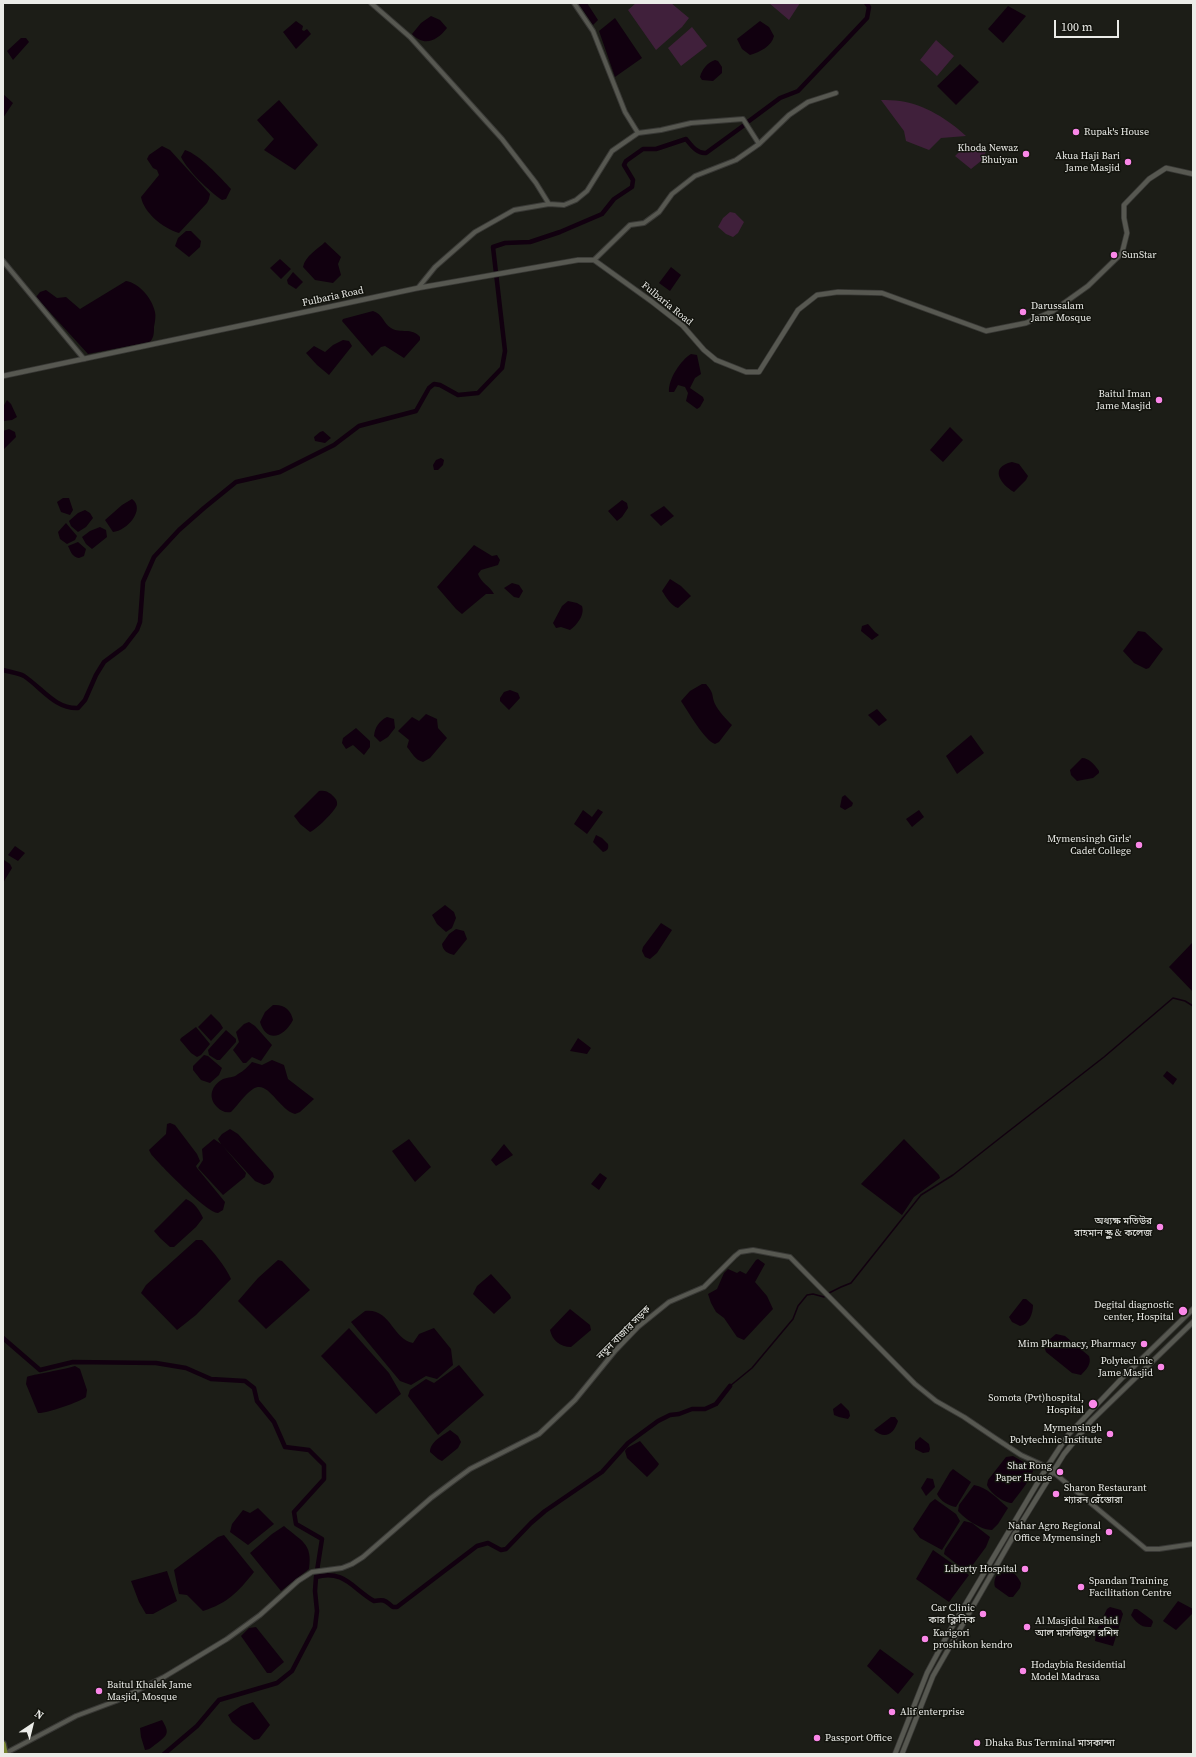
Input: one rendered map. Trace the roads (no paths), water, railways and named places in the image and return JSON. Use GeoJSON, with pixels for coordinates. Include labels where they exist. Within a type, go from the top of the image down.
{"type":"FeatureCollection","features":[{"type":"Feature","properties":{"kind":"highway"},"geometry":{"type":"LineString","coordinates":[[3,1744],[4,1754]]}},
{"type":"Feature","properties":{"kind":"main road","name":"Fulbaria Road"},"geometry":{"type":"LineString","coordinates":[[3,376],[418,288],[578,260],[594,260],[683,326],[704,350],[716,360],[746,372],[759,372],[798,310],[814,296],[818,295],[838,292],[882,293],[986,330],[1026,323],[1053,311],[1088,286],[1122,253],[1127,232],[1124,218],[1124,205],[1149,179],[1166,168],[1193,174]]}},
{"type":"Feature","properties":{"kind":"main road"},"geometry":{"type":"LineString","coordinates":[[895,1754],[930,1668],[949,1632],[1047,1467],[1068,1435],[1088,1412],[1193,1309]]}},
{"type":"Feature","properties":{"kind":"main road"},"geometry":{"type":"LineString","coordinates":[[902,1754],[933,1676],[1014,1535],[1064,1454],[1091,1421],[1193,1322]]}},
{"type":"Feature","properties":{"kind":"street"},"geometry":{"type":"LineString","coordinates":[[371,3],[410,37],[505,142],[536,183],[549,204]]}},
{"type":"Feature","properties":{"kind":"street"},"geometry":{"type":"LineString","coordinates":[[574,3],[593,31],[625,112],[638,133]]}},
{"type":"Feature","properties":{"kind":"street"},"geometry":{"type":"LineString","coordinates":[[594,260],[630,225],[644,223],[659,212],[672,194],[695,176],[736,160],[759,144],[789,115],[808,102],[836,93]]}},
{"type":"Feature","properties":{"kind":"street"},"geometry":{"type":"LineString","coordinates":[[418,288],[435,267],[476,232],[514,210],[549,204],[564,205],[576,200],[587,191],[612,151],[638,133],[691,123],[743,119],[759,144]]}},
{"type":"Feature","properties":{"kind":"street"},"geometry":{"type":"LineString","coordinates":[[3,261],[84,359]]}},
{"type":"Feature","properties":{"kind":"street","name":"নতুন বাজার সড়ক"},"geometry":{"type":"LineString","coordinates":[[4,1754],[76,1716],[116,1701],[164,1678],[227,1639],[260,1615],[289,1589],[312,1572],[342,1568],[363,1557],[431,1498],[455,1480],[470,1470],[538,1434],[575,1400],[615,1350],[657,1311],[669,1302],[704,1287],[740,1252],[753,1250],[790,1257],[915,1384],[936,1401],[964,1417],[994,1438],[1053,1471],[1146,1548],[1159,1550],[1193,1544]]}},
{"type":"Feature","properties":{"kind":"waterway"},"geometry":{"type":"LineString","coordinates":[[749,121],[780,98],[798,91],[867,18],[869,7],[866,3]]}},
{"type":"Feature","properties":{"kind":"waterway"},"geometry":{"type":"LineString","coordinates":[[3,670],[24,676],[49,697],[62,705],[78,708],[85,700],[96,675],[104,662],[124,647],[137,630],[140,622],[143,582],[154,557],[179,530],[236,482],[280,472],[334,445],[359,426],[416,411],[429,388],[434,384],[440,385],[458,395],[478,393],[502,368],[505,351],[493,247],[505,243],[530,242],[560,232],[602,214],[614,199],[632,187],[633,180],[624,165],[626,161],[643,149],[656,149],[686,139],[697,151],[706,153],[743,126]]}},
{"type":"Feature","properties":{"kind":"waterway"},"geometry":{"type":"LineString","coordinates":[[829,1293],[851,1283],[921,1195],[953,1175],[1104,1057],[1173,998],[1185,1001],[1193,1006]]}},
{"type":"Feature","properties":{"kind":"waterway"},"geometry":{"type":"LineString","coordinates":[[730,1386],[752,1368],[793,1319],[798,1306],[807,1295],[813,1294],[824,1297]]}},
{"type":"Feature","properties":{"kind":"waterway"},"geometry":{"type":"LineString","coordinates":[[3,1338],[40,1370],[73,1362],[156,1363],[186,1368],[211,1379],[245,1381],[254,1388],[257,1401],[274,1422],[285,1447],[309,1450],[324,1465],[324,1479],[294,1512],[296,1524],[322,1539],[316,1577],[315,1591],[317,1611],[315,1627],[292,1671],[277,1683],[219,1700],[197,1726],[164,1754]]}},
{"type":"Feature","properties":{"kind":"waterway"},"geometry":{"type":"LineString","coordinates":[[316,1577],[326,1575],[341,1578],[374,1601],[383,1600],[393,1607],[397,1607],[477,1546],[488,1543],[501,1550],[506,1549],[545,1511],[602,1472],[628,1443],[658,1421],[670,1415],[679,1414],[692,1409],[705,1409],[716,1404],[730,1386]]}},
{"type":"Feature","properties":{"kind":"place","name":"Rupak's House"},"geometry":{"type":"Point","coordinates":[1076,132]}},
{"type":"Feature","properties":{"kind":"place","name":"Khoda Newaz Bhuiyan"},"geometry":{"type":"Point","coordinates":[1026,154]}},
{"type":"Feature","properties":{"kind":"place","name":"Akua Haji Bari Jame Masjid"},"geometry":{"type":"Point","coordinates":[1128,162]}},
{"type":"Feature","properties":{"kind":"place","name":"SunStar"},"geometry":{"type":"Point","coordinates":[1114,255]}},
{"type":"Feature","properties":{"kind":"place","name":"Darussalam Jame Mosque"},"geometry":{"type":"Point","coordinates":[1023,312]}},
{"type":"Feature","properties":{"kind":"place","name":"Baitul Iman Jame Masjid"},"geometry":{"type":"Point","coordinates":[1159,400]}},
{"type":"Feature","properties":{"kind":"place","name":"Mymensingh Girls' Cadet College"},"geometry":{"type":"Point","coordinates":[1139,845]}},
{"type":"Feature","properties":{"kind":"place","name":"অধ্যক্ষ মতিউর রাহমান স্কুল & কলেজ"},"geometry":{"type":"Point","coordinates":[1160,1227]}},
{"type":"Feature","properties":{"kind":"place","name":"Degital diagnostic center, Hospital"},"geometry":{"type":"Point","coordinates":[1183,1311]}},
{"type":"Feature","properties":{"kind":"place","name":"Mim Pharmacy, Pharmacy"},"geometry":{"type":"Point","coordinates":[1144,1344]}},
{"type":"Feature","properties":{"kind":"place","name":"Polytechnic Jame Masjid"},"geometry":{"type":"Point","coordinates":[1161,1367]}},
{"type":"Feature","properties":{"kind":"place","name":"Somota (Pvt)hospital, Hospital"},"geometry":{"type":"Point","coordinates":[1093,1404]}},
{"type":"Feature","properties":{"kind":"place","name":"Mymensingh Polytechnic Institute"},"geometry":{"type":"Point","coordinates":[1110,1434]}},
{"type":"Feature","properties":{"kind":"place","name":"Shat Rong Paper House"},"geometry":{"type":"Point","coordinates":[1060,1472]}},
{"type":"Feature","properties":{"kind":"place","name":"Sharon Restaurant শ্যারন রেঁস্তোরা"},"geometry":{"type":"Point","coordinates":[1056,1494]}},
{"type":"Feature","properties":{"kind":"place","name":"Nahar Agro Regional Office Mymensingh"},"geometry":{"type":"Point","coordinates":[1109,1532]}},
{"type":"Feature","properties":{"kind":"place","name":"Liberty Hospital"},"geometry":{"type":"Point","coordinates":[1025,1569]}},
{"type":"Feature","properties":{"kind":"place","name":"Spandan Training Facilitation Centre"},"geometry":{"type":"Point","coordinates":[1081,1587]}},
{"type":"Feature","properties":{"kind":"place","name":"Car Clinic কার ক্লিনিক"},"geometry":{"type":"Point","coordinates":[983,1614]}},
{"type":"Feature","properties":{"kind":"place","name":"Al Masjidul Rashid আল মাসজিদুল রশিদ"},"geometry":{"type":"Point","coordinates":[1027,1627]}},
{"type":"Feature","properties":{"kind":"place","name":"Karigori proshikon kendro"},"geometry":{"type":"Point","coordinates":[925,1639]}},
{"type":"Feature","properties":{"kind":"place","name":"Hodaybia Residential Model Madrasa"},"geometry":{"type":"Point","coordinates":[1023,1671]}},
{"type":"Feature","properties":{"kind":"place","name":"Baitul Khalek Jame Masjid, Mosque"},"geometry":{"type":"Point","coordinates":[99,1691]}},
{"type":"Feature","properties":{"kind":"place","name":"Alif enterprise"},"geometry":{"type":"Point","coordinates":[892,1712]}},
{"type":"Feature","properties":{"kind":"place","name":"Passport Office"},"geometry":{"type":"Point","coordinates":[817,1738]}},
{"type":"Feature","properties":{"kind":"place","name":"Dhaka Bus Terminal মাসকান্দা"},"geometry":{"type":"Point","coordinates":[977,1743]}}]}
